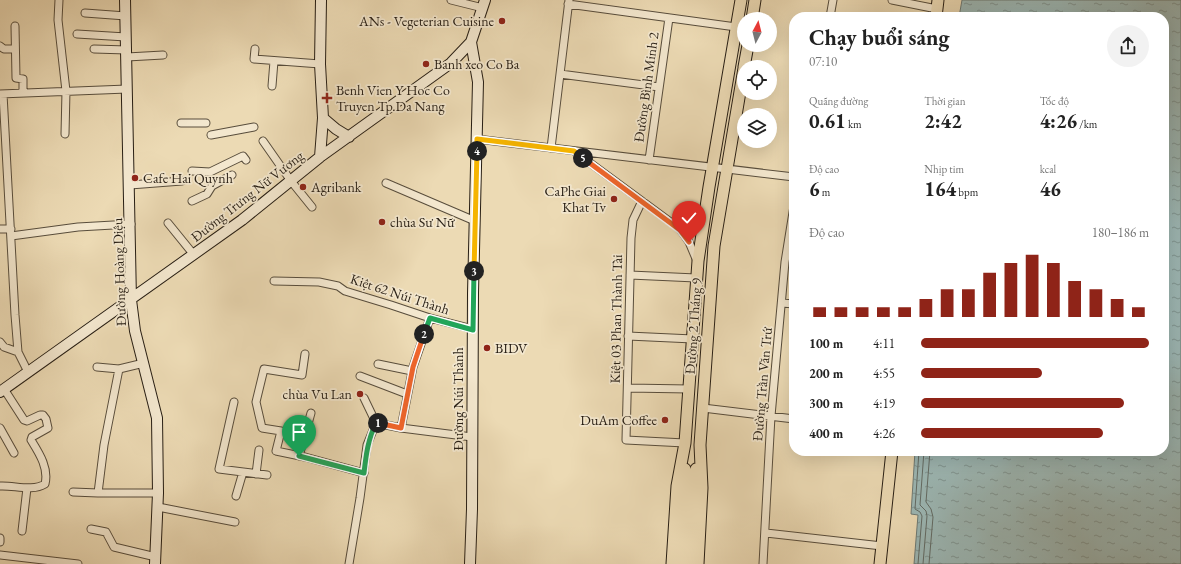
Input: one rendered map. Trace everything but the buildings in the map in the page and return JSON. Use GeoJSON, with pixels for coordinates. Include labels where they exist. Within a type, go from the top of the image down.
{"type":"FeatureCollection","features":[{"type":"Feature","properties":{"kind":"main road","name":"Đường Hoàng Diệu"},"geometry":{"type":"LineString","coordinates":[[125,0],[131,224],[131,300],[135,331],[157,418],[158,507],[156,560]]}},
{"type":"Feature","properties":{"kind":"main road"},"geometry":{"type":"LineString","coordinates":[[320,157],[322,118],[320,64],[321,0]]}},
{"type":"Feature","properties":{"kind":"main road","name":"Đường 2 Tháng 9"},"geometry":{"type":"LineString","coordinates":[[672,564],[677,486],[685,443],[698,261],[712,168],[741,0]]}},
{"type":"Feature","properties":{"kind":"main road"},"geometry":{"type":"LineString","coordinates":[[753,12],[755,0]]}},
{"type":"Feature","properties":{"kind":"main road","name":"Đường Trưng Nữ Vương"},"geometry":{"type":"LineString","coordinates":[[2,391],[194,255],[254,211],[320,157],[451,62],[471,42],[484,4]]}},
{"type":"Feature","properties":{"kind":"main road","name":"Đường Núi Thành"},"geometry":{"type":"LineString","coordinates":[[470,564],[478,82],[471,42]]}},
{"type":"Feature","properties":{"kind":"main road","name":"Đường 2 Tháng 9"},"geometry":{"type":"LineString","coordinates":[[698,564],[702,488],[700,444],[714,246],[738,100]]}},
{"type":"Feature","properties":{"kind":"main road"},"geometry":{"type":"LineString","coordinates":[[322,118],[349,137]]}},
{"type":"Feature","properties":{"kind":"main road"},"geometry":{"type":"LineString","coordinates":[[685,443],[690,486],[689,564]]}},
{"type":"Feature","properties":{"kind":"main road"},"geometry":{"type":"LineString","coordinates":[[680,564],[690,486],[700,444]]}},
{"type":"Feature","properties":{"kind":"main road"},"geometry":{"type":"LineString","coordinates":[[880,564],[891,456]]}},
{"type":"Feature","properties":{"kind":"street"},"geometry":{"type":"LineString","coordinates":[[59,0],[58,20],[66,91],[65,134]]}},
{"type":"Feature","properties":{"kind":"street"},"geometry":{"type":"LineString","coordinates":[[451,0],[484,4]]}},
{"type":"Feature","properties":{"kind":"street"},"geometry":{"type":"LineString","coordinates":[[831,12],[833,0]]}},
{"type":"Feature","properties":{"kind":"street"},"geometry":{"type":"LineString","coordinates":[[892,0],[937,9]]}},
{"type":"Feature","properties":{"kind":"street"},"geometry":{"type":"LineString","coordinates":[[551,148],[568,2],[736,28]]}},
{"type":"Feature","properties":{"kind":"street"},"geometry":{"type":"LineString","coordinates":[[85,13],[126,16]]}},
{"type":"Feature","properties":{"kind":"street","name":"Đường Bình Minh 2"},"geometry":{"type":"LineString","coordinates":[[649,160],[670,18]]}},
{"type":"Feature","properties":{"kind":"street"},"geometry":{"type":"LineString","coordinates":[[15,26],[16,78],[23,79],[23,93]]}},
{"type":"Feature","properties":{"kind":"street"},"geometry":{"type":"LineString","coordinates":[[77,34],[126,37]]}},
{"type":"Feature","properties":{"kind":"street"},"geometry":{"type":"LineString","coordinates":[[0,46],[4,49],[16,49]]}},
{"type":"Feature","properties":{"kind":"street"},"geometry":{"type":"LineString","coordinates":[[255,49],[254,59],[320,64]]}},
{"type":"Feature","properties":{"kind":"street"},"geometry":{"type":"LineString","coordinates":[[94,50],[127,54],[163,55]]}},
{"type":"Feature","properties":{"kind":"street"},"geometry":{"type":"LineString","coordinates":[[272,86],[274,61]]}},
{"type":"Feature","properties":{"kind":"street"},"geometry":{"type":"LineString","coordinates":[[560,74],[660,87]]}},
{"type":"Feature","properties":{"kind":"street"},"geometry":{"type":"LineString","coordinates":[[28,372],[18,352],[2,94],[127,89]]}},
{"type":"Feature","properties":{"kind":"street"},"geometry":{"type":"LineString","coordinates":[[181,123],[206,123]]}},
{"type":"Feature","properties":{"kind":"street"},"geometry":{"type":"LineString","coordinates":[[211,135],[254,127]]}},
{"type":"Feature","properties":{"kind":"street"},"geometry":{"type":"LineString","coordinates":[[477,139],[789,176]]}},
{"type":"Feature","properties":{"kind":"street"},"geometry":{"type":"LineString","coordinates":[[263,141],[312,207]]}},
{"type":"Feature","properties":{"kind":"street"},"geometry":{"type":"LineString","coordinates":[[574,151],[680,230],[689,242],[698,261]]}},
{"type":"Feature","properties":{"kind":"street"},"geometry":{"type":"LineString","coordinates":[[192,171],[210,172],[243,156],[246,160]]}},
{"type":"Feature","properties":{"kind":"street"},"geometry":{"type":"LineString","coordinates":[[192,201],[207,194],[212,186],[232,175]]}},
{"type":"Feature","properties":{"kind":"street"},"geometry":{"type":"LineString","coordinates":[[130,186],[182,181]]}},
{"type":"Feature","properties":{"kind":"street"},"geometry":{"type":"LineString","coordinates":[[386,183],[475,221]]}},
{"type":"Feature","properties":{"kind":"street","name":"Kiệt 03 Phan Thành Tài"},"geometry":{"type":"LineString","coordinates":[[642,201],[633,220],[631,238],[626,440],[685,443]]}},
{"type":"Feature","properties":{"kind":"street"},"geometry":{"type":"LineString","coordinates":[[680,230],[690,229],[704,220]]}},
{"type":"Feature","properties":{"kind":"street"},"geometry":{"type":"LineString","coordinates":[[168,222],[194,255]]}},
{"type":"Feature","properties":{"kind":"street"},"geometry":{"type":"LineString","coordinates":[[0,229],[11,232],[131,224]]}},
{"type":"Feature","properties":{"kind":"street","name":"Đường Trần Văn Trứ"},"geometry":{"type":"LineString","coordinates":[[763,564],[766,533],[771,416],[789,241]]}},
{"type":"Feature","properties":{"kind":"street"},"geometry":{"type":"LineString","coordinates":[[630,275],[696,278]]}},
{"type":"Feature","properties":{"kind":"street","name":"Kiệt 62 Núi Thành"},"geometry":{"type":"LineString","coordinates":[[274,281],[319,282],[338,286],[345,291],[473,330]]}},
{"type":"Feature","properties":{"kind":"street"},"geometry":{"type":"LineString","coordinates":[[782,302],[789,303]]}},
{"type":"Feature","properties":{"kind":"street"},"geometry":{"type":"LineString","coordinates":[[401,428],[412,371],[430,318]]}},
{"type":"Feature","properties":{"kind":"street","name":"Đường 2 Tháng 9"},"geometry":{"type":"LineString","coordinates":[[628,336],[692,339]]}},
{"type":"Feature","properties":{"kind":"street"},"geometry":{"type":"LineString","coordinates":[[0,342],[4,347],[18,352]]}},
{"type":"Feature","properties":{"kind":"street"},"geometry":{"type":"LineString","coordinates":[[305,354],[302,375],[264,369],[256,402],[262,428],[281,431],[276,451],[364,473]]}},
{"type":"Feature","properties":{"kind":"street"},"geometry":{"type":"LineString","coordinates":[[97,367],[119,369],[144,363]]}},
{"type":"Feature","properties":{"kind":"street"},"geometry":{"type":"LineString","coordinates":[[378,364],[412,371]]}},
{"type":"Feature","properties":{"kind":"street"},"geometry":{"type":"LineString","coordinates":[[98,493],[104,445],[119,369]]}},
{"type":"Feature","properties":{"kind":"street"},"geometry":{"type":"LineString","coordinates":[[360,376],[408,394]]}},
{"type":"Feature","properties":{"kind":"street"},"geometry":{"type":"LineString","coordinates":[[628,388],[689,389]]}},
{"type":"Feature","properties":{"kind":"street"},"geometry":{"type":"LineString","coordinates":[[0,486],[27,488],[41,486],[45,484],[47,478],[46,468],[32,440],[32,437],[48,428],[46,419],[43,415],[40,415],[26,421],[24,420],[2,391]]}},
{"type":"Feature","properties":{"kind":"street"},"geometry":{"type":"LineString","coordinates":[[349,564],[364,473],[367,445],[376,423],[364,398]]}},
{"type":"Feature","properties":{"kind":"street"},"geometry":{"type":"LineString","coordinates":[[234,402],[219,469],[267,476]]}},
{"type":"Feature","properties":{"kind":"street"},"geometry":{"type":"LineString","coordinates":[[703,408],[789,418]]}},
{"type":"Feature","properties":{"kind":"street"},"geometry":{"type":"LineString","coordinates":[[299,456],[311,413]]}},
{"type":"Feature","properties":{"kind":"street"},"geometry":{"type":"LineString","coordinates":[[376,423],[401,428],[472,437]]}},
{"type":"Feature","properties":{"kind":"street"},"geometry":{"type":"LineString","coordinates":[[0,428],[14,453]]}},
{"type":"Feature","properties":{"kind":"street"},"geometry":{"type":"LineString","coordinates":[[256,474],[259,450]]}},
{"type":"Feature","properties":{"kind":"street"},"geometry":{"type":"LineString","coordinates":[[236,496],[243,472]]}},
{"type":"Feature","properties":{"kind":"street"},"geometry":{"type":"LineString","coordinates":[[22,531],[27,488]]}},
{"type":"Feature","properties":{"kind":"street"},"geometry":{"type":"LineString","coordinates":[[73,492],[158,493]]}},
{"type":"Feature","properties":{"kind":"street"},"geometry":{"type":"LineString","coordinates":[[158,507],[236,522]]}},
{"type":"Feature","properties":{"kind":"street"},"geometry":{"type":"LineString","coordinates":[[91,529],[106,532],[114,547],[156,560]]}},
{"type":"Feature","properties":{"kind":"street"},"geometry":{"type":"LineString","coordinates":[[766,533],[882,546]]}},
{"type":"Feature","properties":{"kind":"street"},"geometry":{"type":"LineString","coordinates":[[0,555],[13,560],[78,564]]}},
{"type":"Feature","properties":{"kind":"water"},"geometry":{"type":"Polygon","coordinates":[[[962,0],[1181,0],[1181,564],[914,564],[918,515],[911,514],[915,456],[1169,456],[1169,12],[960,12],[962,0]]]}},
{"type":"Feature","properties":{"kind":"place","name":"ANs - Vegeterian Cuisine"},"geometry":{"type":"Point","coordinates":[502,21]}},
{"type":"Feature","properties":{"kind":"place","name":"Banh xeo Co Ba"},"geometry":{"type":"Point","coordinates":[426,64]}},
{"type":"Feature","properties":{"kind":"place","name":"Benh Vien Y Hoc Co Truyen Tp.Da Nang"},"geometry":{"type":"Point","coordinates":[327,98]}},
{"type":"Feature","properties":{"kind":"place","name":"Cafe Hai Quynh"},"geometry":{"type":"Point","coordinates":[135,178]}},
{"type":"Feature","properties":{"kind":"place","name":"Agribank"},"geometry":{"type":"Point","coordinates":[303,187]}},
{"type":"Feature","properties":{"kind":"place","name":"CaPhe Giai Khat Tv"},"geometry":{"type":"Point","coordinates":[614,199]}},
{"type":"Feature","properties":{"kind":"place","name":"chùa Sư Nữ"},"geometry":{"type":"Point","coordinates":[382,222]}},
{"type":"Feature","properties":{"kind":"place","name":"BIDV"},"geometry":{"type":"Point","coordinates":[487,348]}},
{"type":"Feature","properties":{"kind":"place","name":"chùa Vu Lan"},"geometry":{"type":"Point","coordinates":[360,394]}},
{"type":"Feature","properties":{"kind":"place","name":"DuAm Coffee"},"geometry":{"type":"Point","coordinates":[665,420]}},
{"type":"Feature","properties":{"kind":"route"},"geometry":{"type":"LineString","coordinates":[[299,456],[364,473],[367,445],[376,423],[401,428],[413,367],[430,318],[473,330],[477,139],[574,151],[680,230],[689,242]]}}]}
